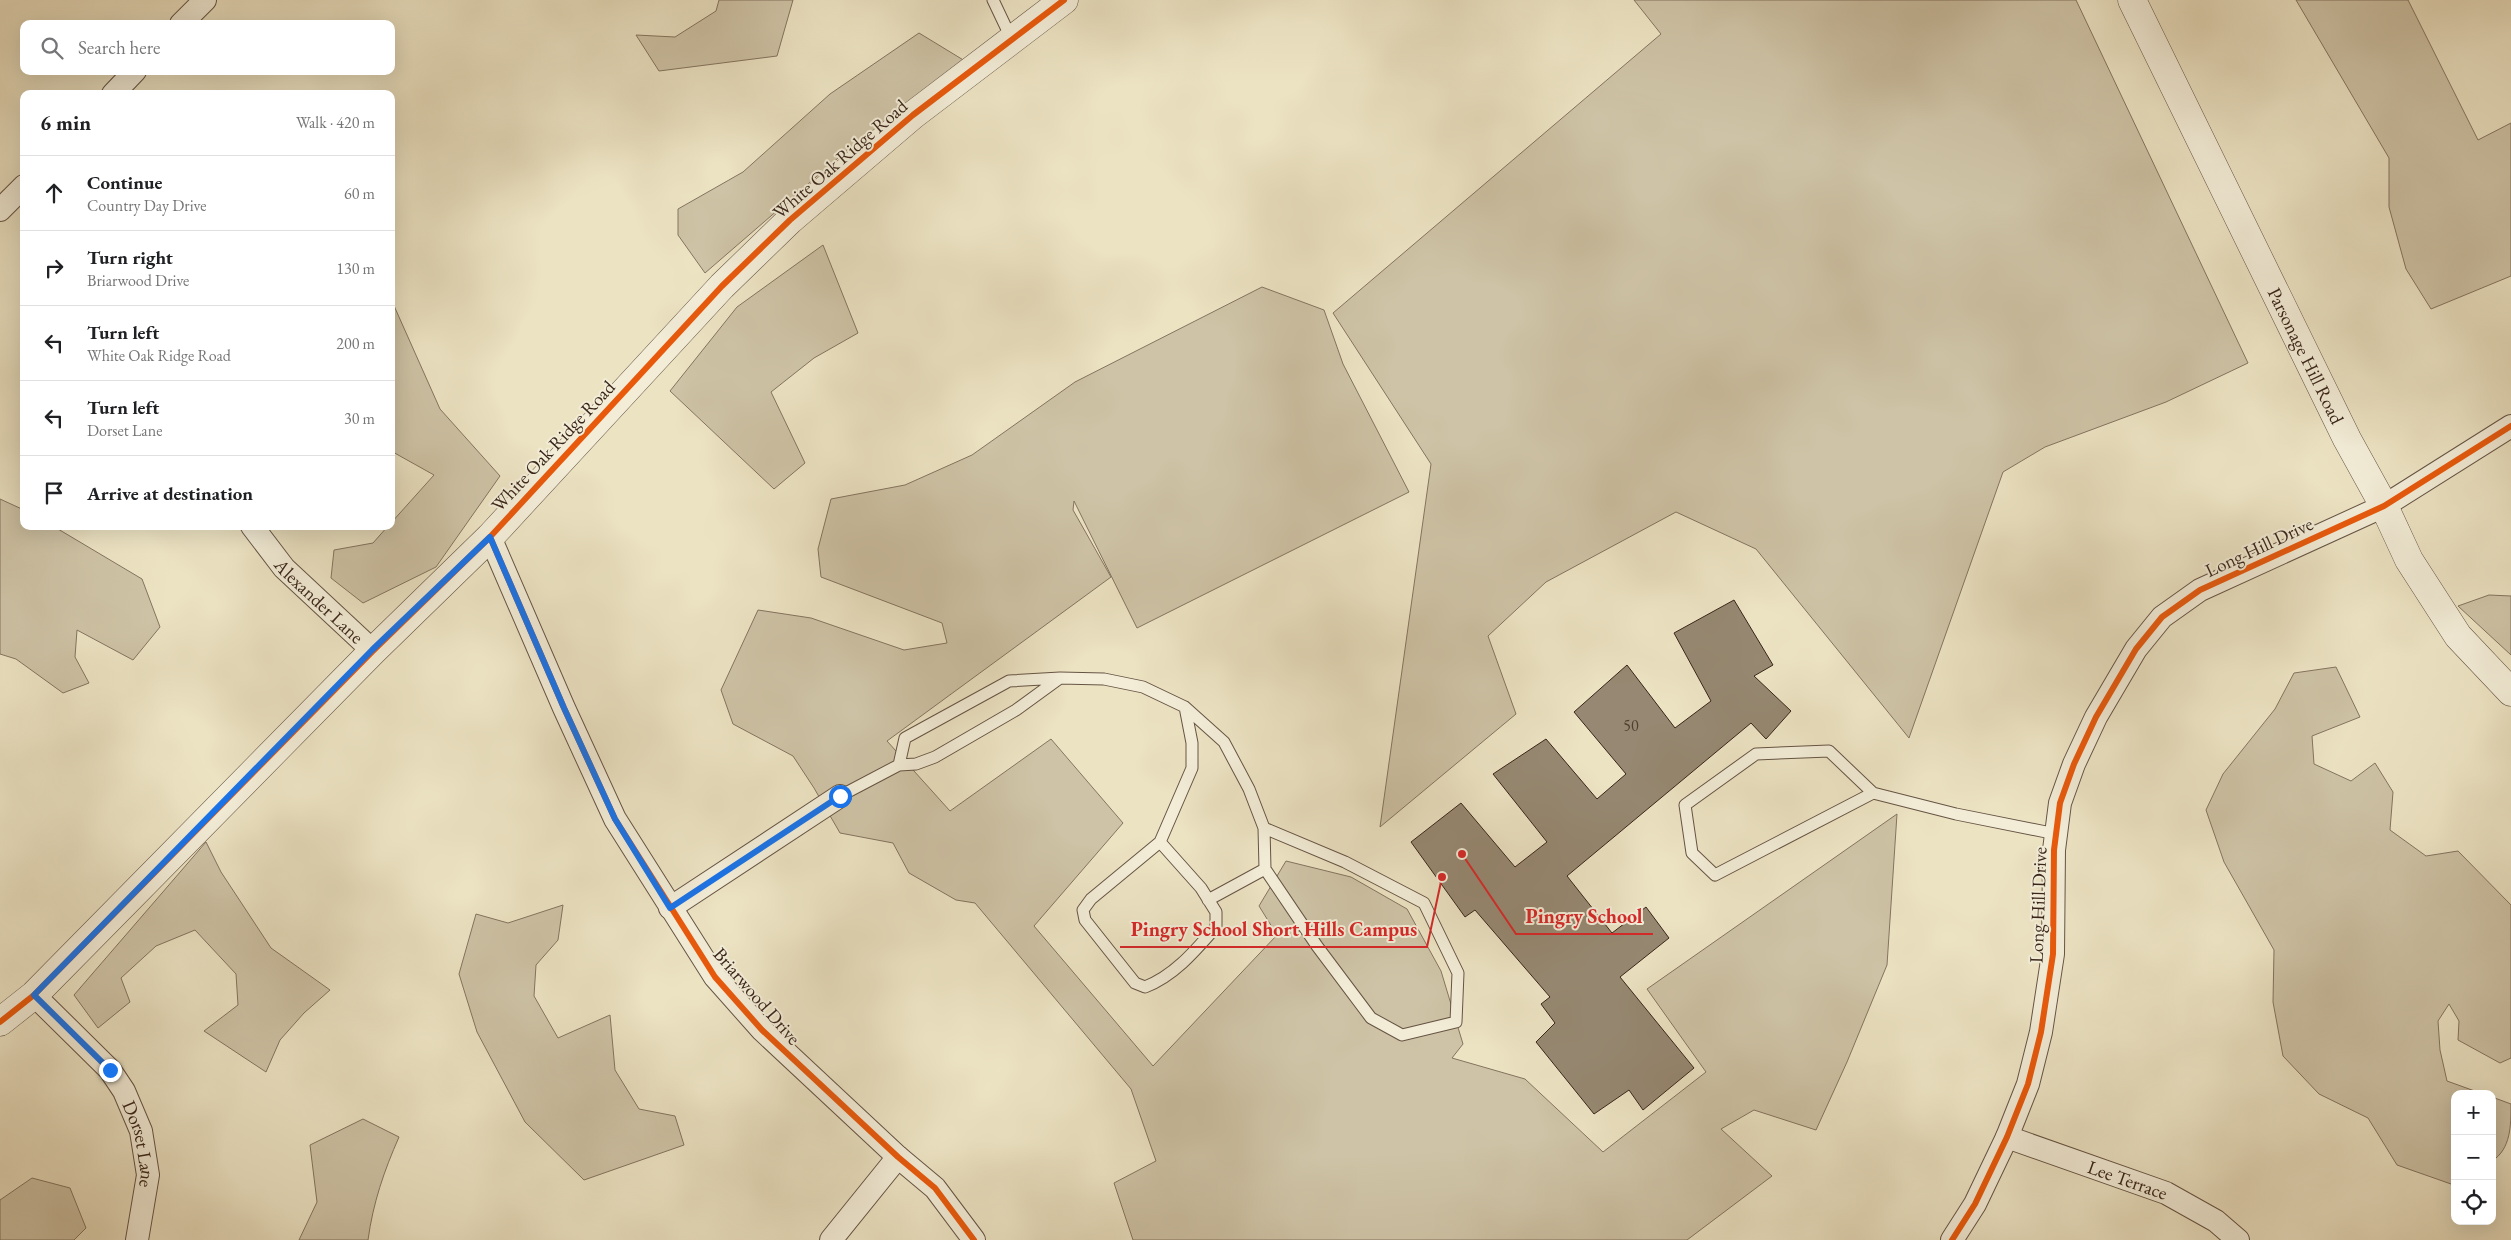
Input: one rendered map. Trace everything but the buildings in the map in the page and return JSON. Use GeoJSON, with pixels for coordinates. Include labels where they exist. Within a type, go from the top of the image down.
{"type":"FeatureCollection","features":[{"type":"Feature","properties":{"kind":"street"},"geometry":{"type":"LineString","coordinates":[[185,20],[204,0]]}},
{"type":"Feature","properties":{"kind":"street","name":"White Oak Ridge Road"},"geometry":{"type":"LineString","coordinates":[[0,1022],[34,995],[372,650],[490,537],[722,286],[770,240],[913,115],[1064,0]]}},
{"type":"Feature","properties":{"kind":"street","name":"Parsonage Hill Road"},"geometry":{"type":"LineString","coordinates":[[2132,0],[2347,439],[2384,506],[2409,560],[2458,636],[2511,692]]}},
{"type":"Feature","properties":{"kind":"street"},"geometry":{"type":"LineString","coordinates":[[117,90],[131,75]]}},
{"type":"Feature","properties":{"kind":"street"},"geometry":{"type":"LineString","coordinates":[[0,210],[20,190]]}},
{"type":"Feature","properties":{"kind":"street","name":"Long Hill Drive"},"geometry":{"type":"LineString","coordinates":[[1952,1240],[1975,1204],[2007,1137],[2028,1084],[2041,1032],[2054,954],[2056,834],[2060,803],[2074,764],[2096,717],[2136,649],[2162,617],[2200,590],[2384,506],[2511,426]]}},
{"type":"Feature","properties":{"kind":"street","name":"Alexander Lane"},"geometry":{"type":"LineString","coordinates":[[255,530],[284,568],[372,650]]}},
{"type":"Feature","properties":{"kind":"street","name":"Briarwood Drive"},"geometry":{"type":"LineString","coordinates":[[490,537],[564,708],[615,819],[715,977],[762,1030],[898,1157],[935,1188],[974,1240]]}},
{"type":"Feature","properties":{"kind":"street"},"geometry":{"type":"LineString","coordinates":[[670,908],[840,796]]}},
{"type":"Feature","properties":{"kind":"street","name":"Dorset Lane"},"geometry":{"type":"LineString","coordinates":[[34,995],[110,1070],[124,1090],[140,1131],[148,1176],[137,1240]]}},
{"type":"Feature","properties":{"kind":"street","name":"Lee Terrace"},"geometry":{"type":"LineString","coordinates":[[2007,1137],[2166,1193],[2202,1212],[2238,1240]]}},
{"type":"Feature","properties":{"kind":"street"},"geometry":{"type":"LineString","coordinates":[[831,1240],[898,1157]]}},
{"type":"Feature","properties":{"kind":"lane"},"geometry":{"type":"LineString","coordinates":[[993,0],[1012,40]]}},
{"type":"Feature","properties":{"kind":"lane"},"geometry":{"type":"LineString","coordinates":[[840,796],[899,765],[916,764],[935,757],[1016,710],[1060,678]]}},
{"type":"Feature","properties":{"kind":"lane"},"geometry":{"type":"LineString","coordinates":[[899,765],[905,738],[1009,681],[1060,678],[1104,679],[1144,687],[1184,707],[1224,742],[1249,789],[1264,828],[1265,870],[1317,946],[1371,1018],[1402,1035],[1456,1022],[1458,973],[1424,903],[1345,862],[1264,828]]}},
{"type":"Feature","properties":{"kind":"lane"},"geometry":{"type":"LineString","coordinates":[[1160,842],[1201,888],[1216,912],[1216,927],[1195,951],[1162,980],[1144,987],[1135,983],[1085,920],[1083,910],[1091,899],[1160,842],[1192,768],[1192,743],[1184,707]]}},
{"type":"Feature","properties":{"kind":"lane"},"geometry":{"type":"LineString","coordinates":[[1873,793],[1714,875],[1692,853],[1685,805],[1756,754],[1829,751],[1873,793],[1956,814],[2056,834]]}},
{"type":"Feature","properties":{"kind":"lane"},"geometry":{"type":"LineString","coordinates":[[1208,900],[1265,870]]}},
{"type":"Feature","properties":{"kind":"shaded area"},"geometry":{"type":"Polygon","coordinates":[[[719,0],[793,0],[777,56],[659,71],[636,35],[675,37],[716,11],[719,0]]]}},
{"type":"Feature","properties":{"kind":"shaded area"},"geometry":{"type":"Polygon","coordinates":[[[1634,0],[2076,0],[2248,363],[2166,402],[2045,447],[2003,472],[1909,738],[1756,549],[1676,512],[1546,582],[1488,636],[1516,714],[1380,827],[1431,464],[1333,313],[1661,34],[1634,0]]]}},
{"type":"Feature","properties":{"kind":"shaded area"},"geometry":{"type":"Polygon","coordinates":[[[2296,0],[2408,0],[2478,140],[2511,123],[2511,276],[2431,309],[2406,269],[2389,207],[2389,158],[2296,0]]]}},
{"type":"Feature","properties":{"kind":"shaded area"},"geometry":{"type":"Polygon","coordinates":[[[919,33],[965,61],[845,152],[705,273],[678,235],[678,209],[743,172],[830,94],[919,33]]]}},
{"type":"Feature","properties":{"kind":"shaded area"},"geometry":{"type":"Polygon","coordinates":[[[823,245],[858,333],[814,358],[771,392],[805,463],[774,489],[670,391],[737,307],[823,245]]]}},
{"type":"Feature","properties":{"kind":"shaded area"},"geometry":{"type":"Polygon","coordinates":[[[1262,287],[1324,310],[1343,364],[1409,492],[1137,628],[1074,501],[1073,510],[1111,577],[887,741],[950,811],[1051,739],[1123,823],[1034,926],[1153,1066],[1277,935],[1259,906],[1286,861],[1351,877],[1407,909],[1441,971],[1463,1044],[1452,1058],[1525,1079],[1603,1152],[1706,1072],[1647,989],[1897,814],[1887,965],[1847,1062],[1816,1130],[1754,1110],[1721,1129],[1772,1176],[1687,1240],[1133,1240],[1114,1183],[1156,1161],[1131,1089],[975,903],[956,900],[909,873],[893,843],[840,833],[793,756],[733,724],[721,690],[758,610],[811,618],[904,650],[947,643],[942,623],[821,577],[818,549],[831,499],[905,485],[972,455],[1075,382],[1262,287]]]}},
{"type":"Feature","properties":{"kind":"shaded area"},"geometry":{"type":"Polygon","coordinates":[[[395,308],[440,409],[500,476],[436,567],[363,603],[331,578],[334,550],[373,543],[384,530],[395,530],[395,519],[434,475],[395,453],[395,308]]]}},
{"type":"Feature","properties":{"kind":"shaded area"},"geometry":{"type":"Polygon","coordinates":[[[0,499],[20,508],[20,530],[60,530],[142,579],[160,627],[133,660],[77,630],[75,657],[89,683],[63,693],[16,659],[0,654],[0,499]]]}},
{"type":"Feature","properties":{"kind":"shaded area"},"geometry":{"type":"Polygon","coordinates":[[[2489,595],[2511,596],[2511,655],[2458,606],[2489,595]]]}},
{"type":"Feature","properties":{"kind":"shaded area"},"geometry":{"type":"Polygon","coordinates":[[[2336,667],[2360,717],[2312,736],[2314,764],[2351,781],[2375,763],[2393,792],[2390,830],[2426,856],[2458,851],[2511,905],[2511,1058],[2500,1063],[2458,1040],[2459,1021],[2449,1004],[2438,1021],[2440,1050],[2447,1081],[2472,1090],[2451,1090],[2451,1184],[2397,1165],[2368,1118],[2319,1094],[2283,1056],[2273,1002],[2274,950],[2224,862],[2206,810],[2223,774],[2275,709],[2294,673],[2336,667]]]}},
{"type":"Feature","properties":{"kind":"shaded area"},"geometry":{"type":"Polygon","coordinates":[[[206,842],[221,872],[271,948],[330,990],[304,1013],[280,1040],[266,1072],[204,1031],[238,1005],[236,974],[195,930],[156,946],[121,978],[130,1002],[98,1028],[74,995],[206,842]]]}},
{"type":"Feature","properties":{"kind":"shaded area"},"geometry":{"type":"Polygon","coordinates":[[[563,905],[558,940],[536,965],[534,996],[558,1038],[610,1015],[615,1070],[639,1109],[675,1116],[684,1145],[584,1180],[525,1122],[477,1032],[459,974],[476,914],[508,923],[563,905]]]}},
{"type":"Feature","properties":{"kind":"shaded area"},"geometry":{"type":"Polygon","coordinates":[[[2496,1098],[2511,1104],[2509,1136],[2496,1158],[2496,1098]]]}},
{"type":"Feature","properties":{"kind":"shaded area"},"geometry":{"type":"Polygon","coordinates":[[[363,1119],[399,1137],[380,1187],[368,1240],[299,1240],[317,1202],[310,1145],[363,1119]]]}},
{"type":"Feature","properties":{"kind":"shaded area"},"geometry":{"type":"Polygon","coordinates":[[[32,1178],[70,1188],[86,1228],[74,1240],[0,1240],[0,1200],[32,1178]]]}},
{"type":"Feature","properties":{"kind":"cycle path"},"geometry":{"type":"LineString","coordinates":[[0,1022],[34,995],[373,651],[490,537],[722,286],[790,220],[913,115],[1064,0]]}},
{"type":"Feature","properties":{"kind":"cycle path"},"geometry":{"type":"LineString","coordinates":[[1952,1240],[1975,1204],[2007,1137],[2028,1084],[2041,1032],[2053,954],[2054,850],[2060,803],[2074,764],[2096,717],[2136,649],[2162,617],[2200,590],[2384,506],[2511,426]]}},
{"type":"Feature","properties":{"kind":"cycle path"},"geometry":{"type":"LineString","coordinates":[[490,537],[564,708],[615,819],[715,977],[762,1030],[898,1157],[935,1188],[974,1240]]}},
{"type":"Feature","properties":{"kind":"place","name":"Pingry School"},"geometry":{"type":"Point","coordinates":[1462,854]}},
{"type":"Feature","properties":{"kind":"place","name":"Pingry School Short Hills Campus"},"geometry":{"type":"Point","coordinates":[1442,877]}},
{"type":"Feature","properties":{"kind":"route"},"geometry":{"type":"LineString","coordinates":[[110,1070],[34,995],[372,650],[490,537],[564,708],[615,819],[670,908],[840,796]]}}]}
